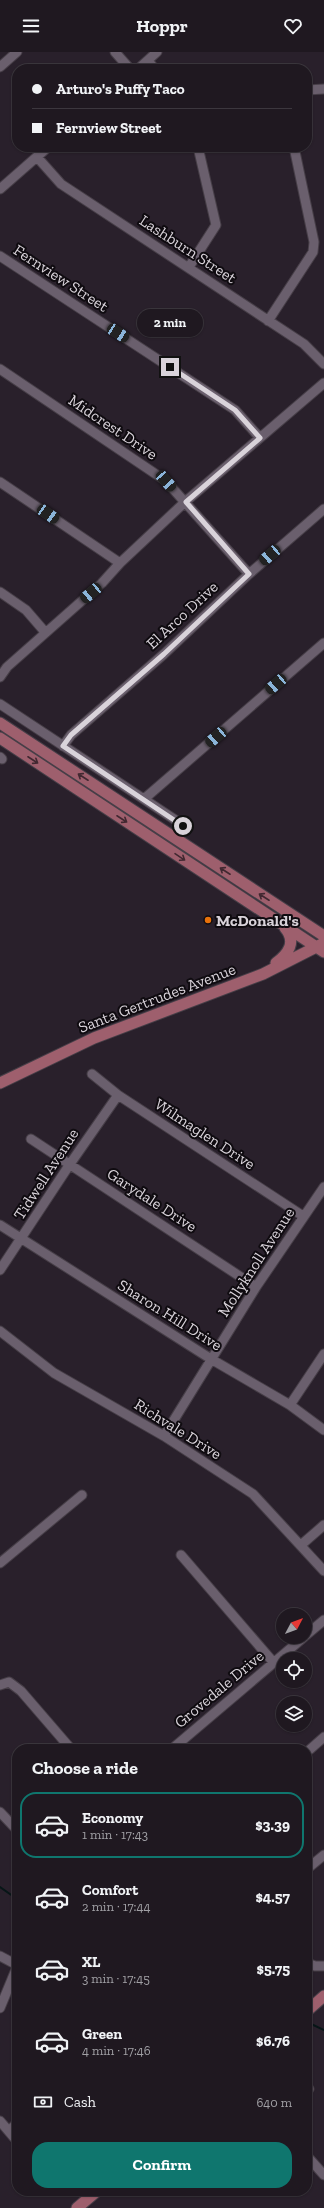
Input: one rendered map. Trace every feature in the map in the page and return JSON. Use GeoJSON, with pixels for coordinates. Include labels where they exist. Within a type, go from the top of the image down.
{"type":"FeatureCollection","features":[{"type":"Feature","properties":{"kind":"main road"},"geometry":{"type":"LineString","coordinates":[[0,723],[324,936]]}},
{"type":"Feature","properties":{"kind":"main road"},"geometry":{"type":"LineString","coordinates":[[0,738],[280,924],[322,947]]}},
{"type":"Feature","properties":{"kind":"main road"},"geometry":{"type":"LineString","coordinates":[[263,974],[283,958],[290,949],[290,935],[280,924]]}},
{"type":"Feature","properties":{"kind":"main road","name":"Santa Gertrudes Avenue"},"geometry":{"type":"LineString","coordinates":[[0,1083],[94,1038],[263,974],[322,947]]}},
{"type":"Feature","properties":{"kind":"main road"},"geometry":{"type":"LineString","coordinates":[[312,2007],[324,1996]]}},
{"type":"Feature","properties":{"kind":"main road"},"geometry":{"type":"LineString","coordinates":[[77,2208],[91,2196]]}},
{"type":"Feature","properties":{"kind":"street"},"geometry":{"type":"LineString","coordinates":[[0,67],[17,52]]}},
{"type":"Feature","properties":{"kind":"street"},"geometry":{"type":"LineString","coordinates":[[115,52],[126,64]]}},
{"type":"Feature","properties":{"kind":"street"},"geometry":{"type":"LineString","coordinates":[[144,64],[157,52]]}},
{"type":"Feature","properties":{"kind":"street"},"geometry":{"type":"LineString","coordinates":[[148,60],[151,64]]}},
{"type":"Feature","properties":{"kind":"street"},"geometry":{"type":"LineString","coordinates":[[312,90],[324,89]]}},
{"type":"Feature","properties":{"kind":"street"},"geometry":{"type":"LineString","coordinates":[[0,188],[42,152]]}},
{"type":"Feature","properties":{"kind":"street"},"geometry":{"type":"LineString","coordinates":[[189,266],[216,225],[199,152]]}},
{"type":"Feature","properties":{"kind":"street"},"geometry":{"type":"LineString","coordinates":[[268,321],[313,252],[314,242],[295,152]]}},
{"type":"Feature","properties":{"kind":"street","name":"Lashburn Street"},"geometry":{"type":"LineString","coordinates":[[37,156],[61,184],[189,266],[304,344],[324,364]]}},
{"type":"Feature","properties":{"kind":"street","name":"Fernview Street"},"geometry":{"type":"LineString","coordinates":[[0,256],[235,410],[260,438]]}},
{"type":"Feature","properties":{"kind":"street","name":"Midcrest Drive"},"geometry":{"type":"LineString","coordinates":[[0,369],[166,481],[249,574]]}},
{"type":"Feature","properties":{"kind":"street"},"geometry":{"type":"LineString","coordinates":[[0,677],[8,667],[45,632],[102,583],[120,563],[186,502],[324,383]]}},
{"type":"Feature","properties":{"kind":"street"},"geometry":{"type":"LineString","coordinates":[[0,482],[120,563]]}},
{"type":"Feature","properties":{"kind":"street","name":"El Arco Drive"},"geometry":{"type":"LineString","coordinates":[[63,746],[71,735],[164,654],[249,574],[324,509]]}},
{"type":"Feature","properties":{"kind":"street"},"geometry":{"type":"LineString","coordinates":[[0,592],[26,610],[45,632]]}},
{"type":"Feature","properties":{"kind":"street"},"geometry":{"type":"LineString","coordinates":[[144,799],[324,643]]}},
{"type":"Feature","properties":{"kind":"street"},"geometry":{"type":"LineString","coordinates":[[0,704],[183,826]]}},
{"type":"Feature","properties":{"kind":"street","name":"Wilmaglen Drive"},"geometry":{"type":"LineString","coordinates":[[92,1074],[118,1095],[303,1216]]}},
{"type":"Feature","properties":{"kind":"street","name":"Tidwell Avenue"},"geometry":{"type":"LineString","coordinates":[[0,1270],[70,1164],[118,1095]]}},
{"type":"Feature","properties":{"kind":"street","name":"Garydale Drive"},"geometry":{"type":"LineString","coordinates":[[31,1139],[256,1287]]}},
{"type":"Feature","properties":{"kind":"street","name":"Mollyknoll Avenue"},"geometry":{"type":"LineString","coordinates":[[164,1436],[256,1287],[324,1187]]}},
{"type":"Feature","properties":{"kind":"street","name":"Sharon Hill Drive"},"geometry":{"type":"LineString","coordinates":[[0,1225],[21,1240],[211,1359],[290,1405],[324,1430]]}},
{"type":"Feature","properties":{"kind":"street","name":"Richvale Drive"},"geometry":{"type":"LineString","coordinates":[[0,1331],[54,1373],[164,1436],[254,1494],[324,1571]]}},
{"type":"Feature","properties":{"kind":"street"},"geometry":{"type":"LineString","coordinates":[[290,1405],[324,1354]]}},
{"type":"Feature","properties":{"kind":"street"},"geometry":{"type":"LineString","coordinates":[[0,1563],[82,1495]]}},
{"type":"Feature","properties":{"kind":"street"},"geometry":{"type":"LineString","coordinates":[[301,1545],[324,1525]]}},
{"type":"Feature","properties":{"kind":"street"},"geometry":{"type":"LineString","coordinates":[[181,1555],[274,1663]]}},
{"type":"Feature","properties":{"kind":"street","name":"Grovedale Drive"},"geometry":{"type":"LineString","coordinates":[[312,1630],[324,1620]]}},
{"type":"Feature","properties":{"kind":"street","name":"Grovedale Drive"},"geometry":{"type":"LineString","coordinates":[[178,1744],[296,1644]]}},
{"type":"Feature","properties":{"kind":"street"},"geometry":{"type":"LineString","coordinates":[[0,1685],[9,1682],[21,1691],[67,1744]]}},
{"type":"Feature","properties":{"kind":"street"},"geometry":{"type":"LineString","coordinates":[[312,1748],[324,1737]]}},
{"type":"Feature","properties":{"kind":"street"},"geometry":{"type":"LineString","coordinates":[[0,1812],[12,1825]]}},
{"type":"Feature","properties":{"kind":"street"},"geometry":{"type":"LineString","coordinates":[[312,1865],[324,1855]]}},
{"type":"Feature","properties":{"kind":"street"},"geometry":{"type":"LineString","coordinates":[[0,1956],[12,1963]]}},
{"type":"Feature","properties":{"kind":"street"},"geometry":{"type":"LineString","coordinates":[[312,1965],[324,1966]]}},
{"type":"Feature","properties":{"kind":"street"},"geometry":{"type":"LineString","coordinates":[[0,2008],[12,1978]]}},
{"type":"Feature","properties":{"kind":"street"},"geometry":{"type":"LineString","coordinates":[[0,2121],[12,2134]]}},
{"type":"Feature","properties":{"kind":"street"},"geometry":{"type":"LineString","coordinates":[[9,2131],[12,2128]]}},
{"type":"Feature","properties":{"kind":"street"},"geometry":{"type":"LineString","coordinates":[[312,2162],[324,2175]]}},
{"type":"Feature","properties":{"kind":"waterway"},"geometry":{"type":"LineString","coordinates":[[0,1887],[12,1895]]}},
{"type":"Feature","properties":{"kind":"waterway"},"geometry":{"type":"LineString","coordinates":[[312,2024],[324,2030]]}},
{"type":"Feature","properties":{"kind":"place","name":"McDonald's"},"geometry":{"type":"Point","coordinates":[208,920]}},
{"type":"Feature","properties":{"kind":"route"},"geometry":{"type":"LineString","coordinates":[[170,367],[235,410],[260,438],[186,502],[249,574],[164,654],[71,735],[63,746],[183,826]]}}]}
